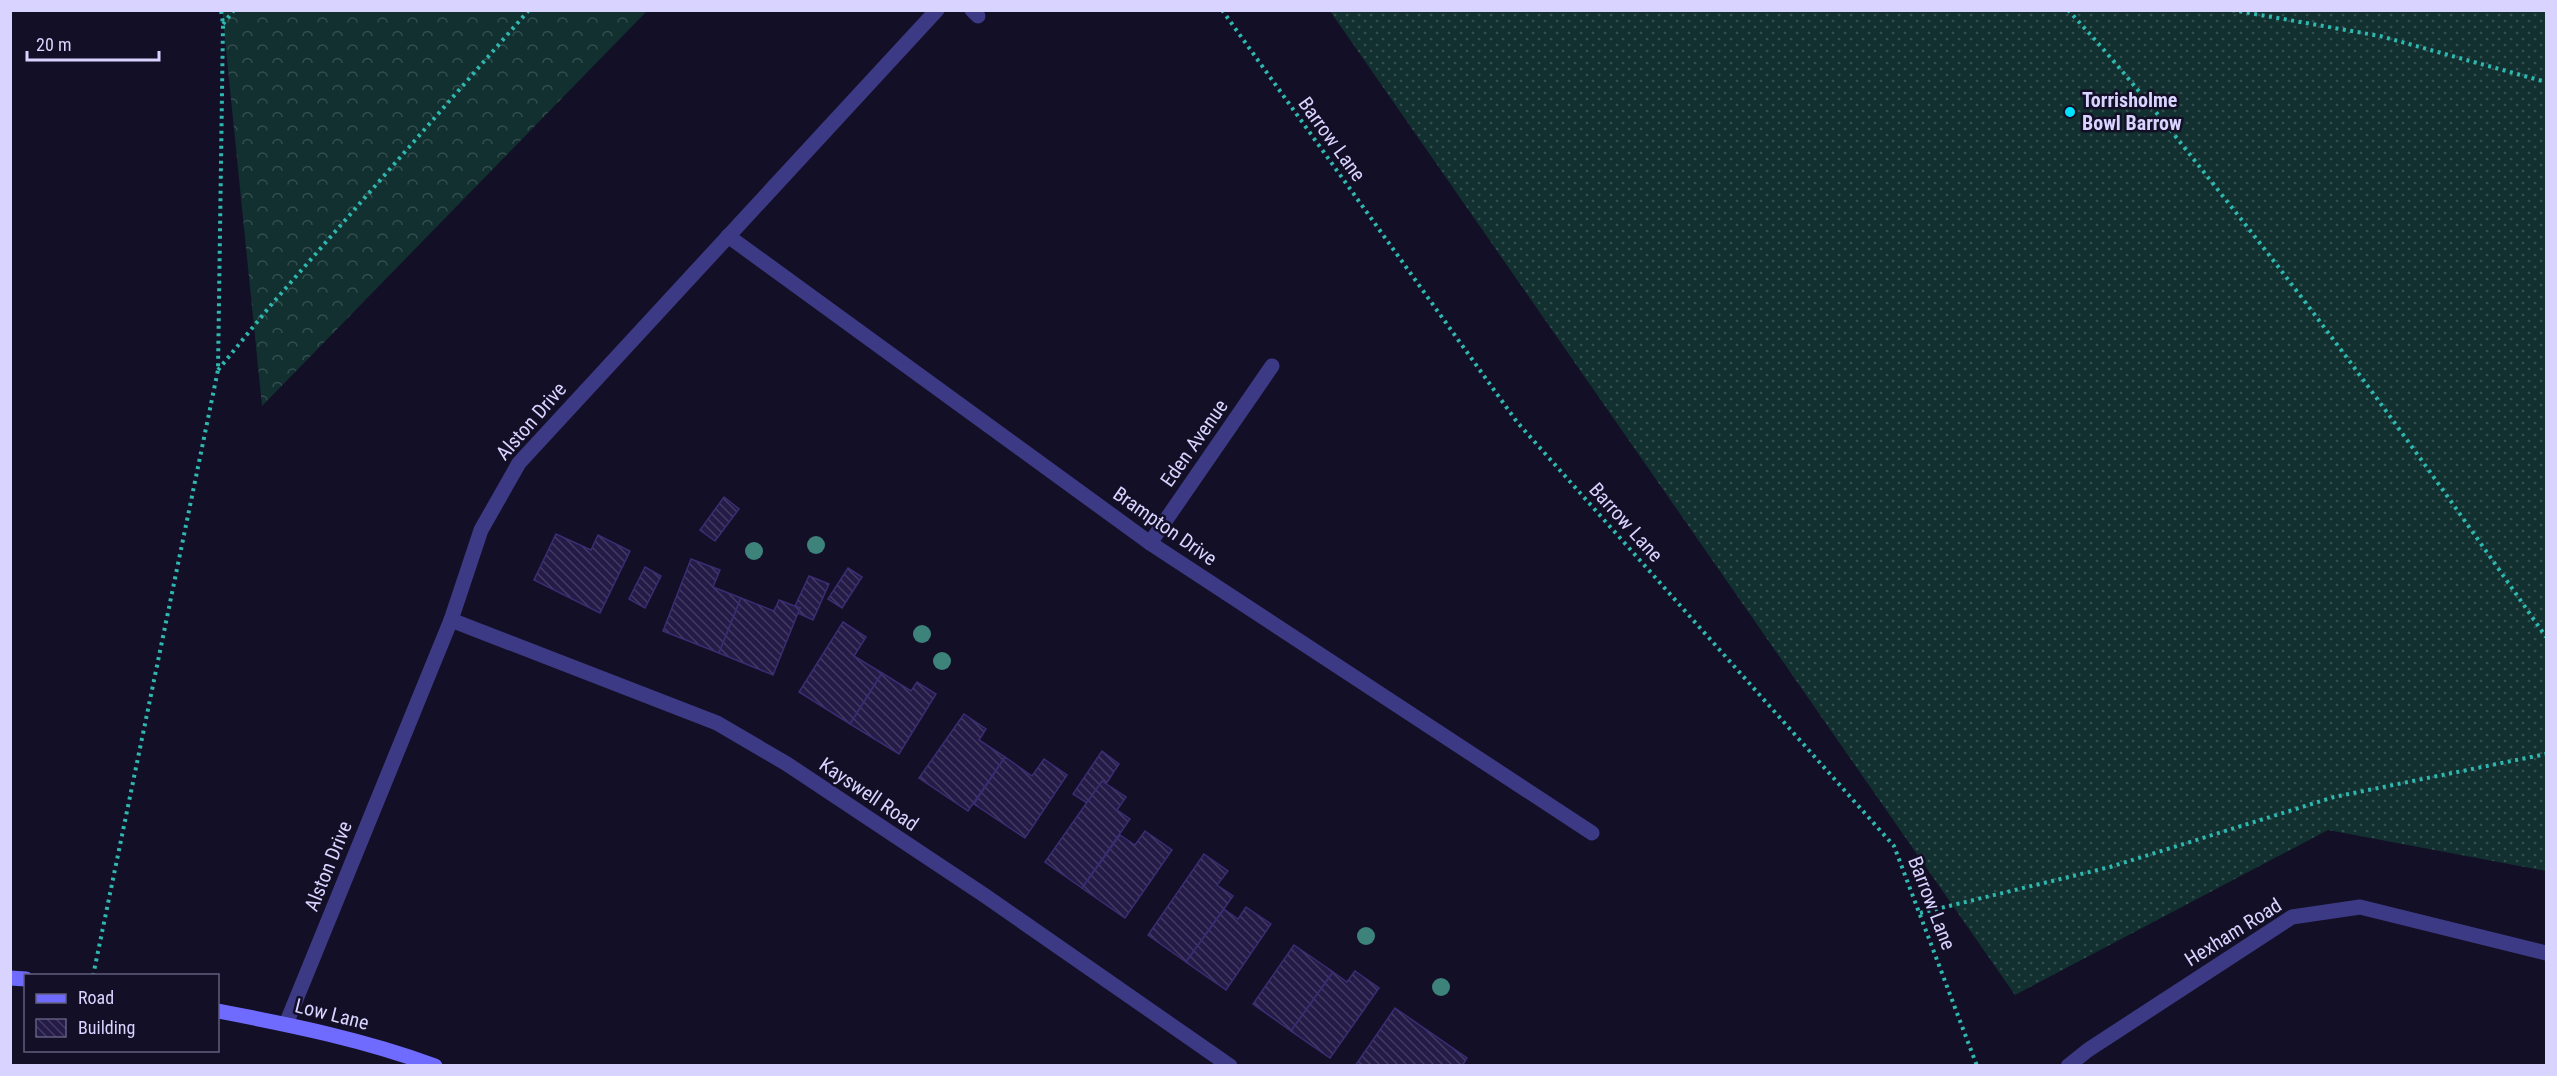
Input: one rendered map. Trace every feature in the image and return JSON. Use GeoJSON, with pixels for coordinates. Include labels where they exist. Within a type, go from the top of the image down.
{"type":"FeatureCollection","features":[{"type":"Feature","properties":{"kind":"street","name":"Alston Drive"},"geometry":{"type":"LineString","coordinates":[[286,1024],[451,620],[481,530],[519,463],[937,10]]}},
{"type":"Feature","properties":{"kind":"street","name":"Brampton Drive"},"geometry":{"type":"LineString","coordinates":[[728,236],[1150,543],[1592,833]]}},
{"type":"Feature","properties":{"kind":"street","name":"Eden Avenue"},"geometry":{"type":"LineString","coordinates":[[1150,543],[1272,366]]}},
{"type":"Feature","properties":{"kind":"street","name":"Kayswell Road"},"geometry":{"type":"LineString","coordinates":[[451,620],[717,723],[797,770],[1230,1065]]}},
{"type":"Feature","properties":{"kind":"street","name":"Hexham Road"},"geometry":{"type":"LineString","coordinates":[[2068,1065],[2292,917],[2360,906],[2547,953]]}},
{"type":"Feature","properties":{"kind":"street","name":"Low Lane"},"geometry":{"type":"LineString","coordinates":[[219,1011],[286,1024],[402,1054],[435,1065]]}},
{"type":"Feature","properties":{"kind":"path"},"geometry":{"type":"LineString","coordinates":[[93,974],[219,370],[223,24],[221,10]]}},
{"type":"Feature","properties":{"kind":"path"},"geometry":{"type":"LineString","coordinates":[[223,24],[234,10]]}},
{"type":"Feature","properties":{"kind":"path"},"geometry":{"type":"LineString","coordinates":[[219,370],[271,305],[529,10]]}},
{"type":"Feature","properties":{"kind":"path","name":"Barrow Lane"},"geometry":{"type":"LineString","coordinates":[[1222,10],[1517,422],[1894,846],[1977,1065]]}},
{"type":"Feature","properties":{"kind":"path"},"geometry":{"type":"LineString","coordinates":[[2068,10],[2116,62],[2277,264],[2448,495],[2547,637]]}},
{"type":"Feature","properties":{"kind":"path"},"geometry":{"type":"LineString","coordinates":[[2232,10],[2380,36],[2547,82]]}},
{"type":"Feature","properties":{"kind":"path"},"geometry":{"type":"LineString","coordinates":[[1920,913],[2110,867],[2334,797],[2547,754]]}},
{"type":"Feature","properties":{"kind":"green space"},"geometry":{"type":"Polygon","coordinates":[[[222,10],[647,10],[647,11],[262,406],[222,10]]]}},
{"type":"Feature","properties":{"kind":"green space"},"geometry":{"type":"Polygon","coordinates":[[[1330,11],[2546,11],[2546,871],[2328,830],[2015,995],[1330,11]]]}},
{"type":"Feature","properties":{"kind":"building"},"geometry":{"type":"Polygon","coordinates":[[[724,497],[739,509],[715,541],[700,530],[724,497]]]}},
{"type":"Feature","properties":{"kind":"building"},"geometry":{"type":"Polygon","coordinates":[[[556,534],[591,550],[598,535],[630,551],[600,613],[534,580],[556,534]]]}},
{"type":"Feature","properties":{"kind":"building"},"geometry":{"type":"Polygon","coordinates":[[[691,559],[720,570],[713,587],[741,598],[719,653],[663,631],[691,559]]]}},
{"type":"Feature","properties":{"kind":"building"},"geometry":{"type":"Polygon","coordinates":[[[645,567],[661,576],[645,608],[629,599],[645,567]]]}},
{"type":"Feature","properties":{"kind":"building"},"geometry":{"type":"Polygon","coordinates":[[[848,568],[862,577],[842,608],[828,599],[848,568]]]}},
{"type":"Feature","properties":{"kind":"building"},"geometry":{"type":"Polygon","coordinates":[[[809,576],[829,584],[813,620],[798,613],[800,608],[795,606],[809,576]]]}},
{"type":"Feature","properties":{"kind":"building"},"geometry":{"type":"Polygon","coordinates":[[[741,598],[774,611],[779,600],[800,608],[773,675],[719,653],[741,598]]]}},
{"type":"Feature","properties":{"kind":"building"},"geometry":{"type":"Polygon","coordinates":[[[843,622],[866,637],[854,656],[882,673],[850,724],[799,692],[843,622]]]}},
{"type":"Feature","properties":{"kind":"building"},"geometry":{"type":"Polygon","coordinates":[[[882,673],[911,691],[917,682],[936,694],[899,754],[850,724],[882,673]]]}},
{"type":"Feature","properties":{"kind":"building"},"geometry":{"type":"Polygon","coordinates":[[[964,714],[986,729],[979,740],[1005,757],[968,811],[919,778],[964,714]]]}},
{"type":"Feature","properties":{"kind":"building"},"geometry":{"type":"Polygon","coordinates":[[[1102,751],[1119,764],[1106,784],[1102,781],[1087,803],[1073,794],[1102,751]]]}},
{"type":"Feature","properties":{"kind":"building"},"geometry":{"type":"Polygon","coordinates":[[[1005,757],[1032,776],[1044,759],[1067,775],[1025,838],[974,804],[1005,757]]]}},
{"type":"Feature","properties":{"kind":"building"},"geometry":{"type":"Polygon","coordinates":[[[1102,781],[1126,797],[1117,810],[1130,819],[1082,888],[1045,862],[1102,781]]]}},
{"type":"Feature","properties":{"kind":"building"},"geometry":{"type":"Polygon","coordinates":[[[1145,831],[1172,850],[1125,918],[1082,888],[1120,835],[1135,845],[1145,831]]]}},
{"type":"Feature","properties":{"kind":"building"},"geometry":{"type":"Polygon","coordinates":[[[1204,854],[1228,871],[1217,885],[1233,896],[1186,962],[1148,935],[1204,854]]]}},
{"type":"Feature","properties":{"kind":"building"},"geometry":{"type":"Polygon","coordinates":[[[1246,907],[1271,924],[1226,990],[1186,962],[1224,909],[1238,919],[1246,907]]]}},
{"type":"Feature","properties":{"kind":"building"},"geometry":{"type":"Polygon","coordinates":[[[1294,945],[1333,972],[1291,1031],[1253,1004],[1294,945]]]}},
{"type":"Feature","properties":{"kind":"building"},"geometry":{"type":"Polygon","coordinates":[[[1355,971],[1379,988],[1330,1058],[1291,1031],[1333,972],[1347,982],[1355,971]]]}},
{"type":"Feature","properties":{"kind":"building"},"geometry":{"type":"Polygon","coordinates":[[[1395,1008],[1467,1058],[1462,1066],[1355,1066],[1395,1008]]]}},
{"type":"Feature","properties":{"kind":"place","name":"Torrisholme Bowl Barrow"},"geometry":{"type":"Point","coordinates":[2070,112]}}]}
